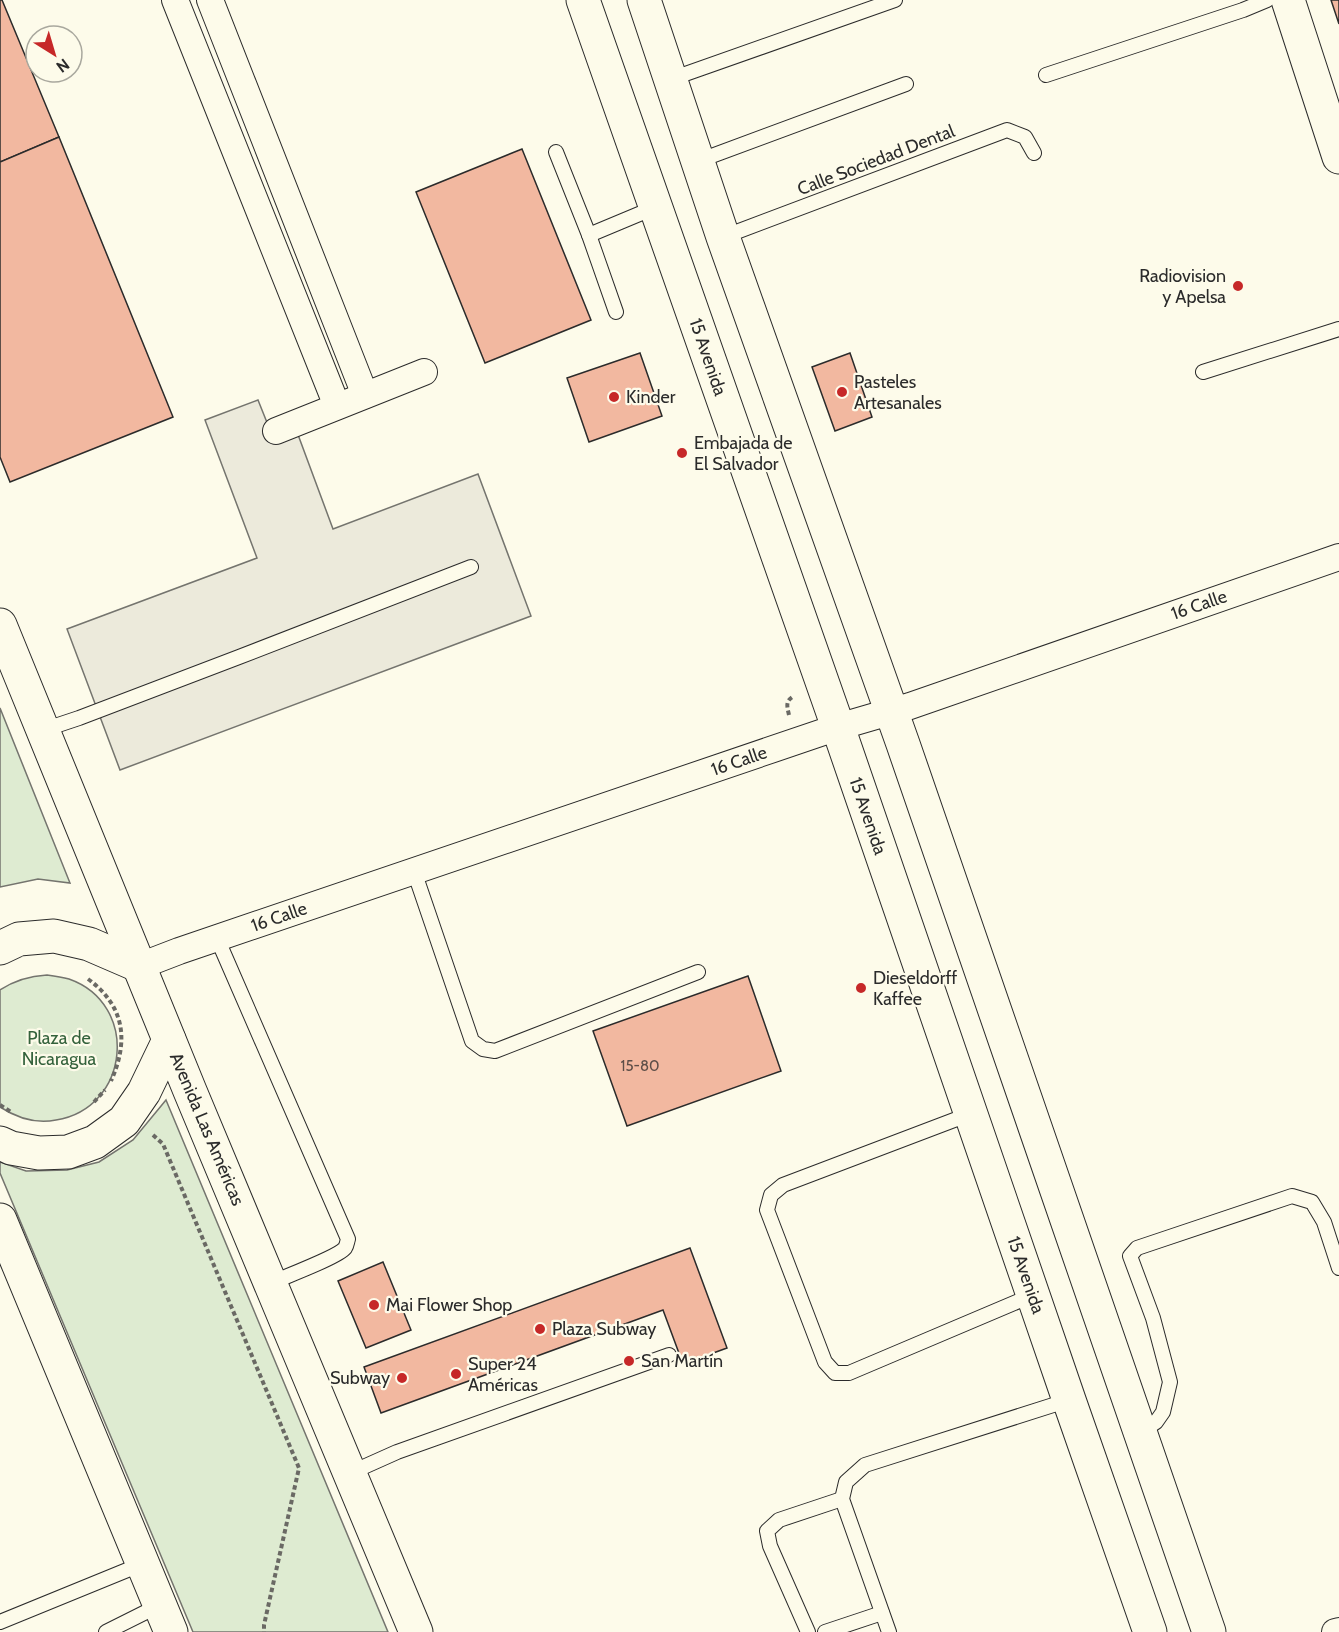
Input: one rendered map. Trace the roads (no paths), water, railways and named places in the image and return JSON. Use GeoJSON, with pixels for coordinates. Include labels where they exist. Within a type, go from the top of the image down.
{"type":"FeatureCollection","features":[{"type":"Feature","properties":{"kind":"street"},"geometry":{"type":"LineString","coordinates":[[175,0],[337,406]]}},
{"type":"Feature","properties":{"kind":"street"},"geometry":{"type":"LineString","coordinates":[[210,0],[365,395]]}},
{"type":"Feature","properties":{"kind":"street","name":"15 Avenida"},"geometry":{"type":"LineString","coordinates":[[583,0],[838,727],[1150,1632]]}},
{"type":"Feature","properties":{"kind":"street"},"geometry":{"type":"LineString","coordinates":[[644,0],[723,237],[891,712],[1209,1632]]}},
{"type":"Feature","properties":{"kind":"street"},"geometry":{"type":"LineString","coordinates":[[1288,0],[1339,157]]}},
{"type":"Feature","properties":{"kind":"street"},"geometry":{"type":"LineString","coordinates":[[276,431],[424,372]]}},
{"type":"Feature","properties":{"kind":"street","name":"16 Calle"},"geometry":{"type":"LineString","coordinates":[[140,966],[838,727],[891,712],[1339,557]]}},
{"type":"Feature","properties":{"kind":"street","name":"Avenida Las Américas"},"geometry":{"type":"LineString","coordinates":[[0,625],[169,1040],[416,1632]]}},
{"type":"Feature","properties":{"kind":"street"},"geometry":{"type":"LineString","coordinates":[[0,948],[19,939],[54,936],[89,944],[140,966]]}},
{"type":"Feature","properties":{"kind":"street"},"geometry":{"type":"LineString","coordinates":[[0,1143],[11,1148],[39,1153],[68,1152],[95,1142],[124,1121],[144,1092],[169,1040]]}},
{"type":"Feature","properties":{"kind":"street"},"geometry":{"type":"LineString","coordinates":[[0,1220],[167,1625]]}},
{"type":"Feature","properties":{"kind":"lane"},"geometry":{"type":"LineString","coordinates":[[671,79],[895,0]]}},
{"type":"Feature","properties":{"kind":"lane"},"geometry":{"type":"LineString","coordinates":[[1046,75],[1268,0]]}},
{"type":"Feature","properties":{"kind":"lane"},"geometry":{"type":"LineString","coordinates":[[698,161],[906,84]]}},
{"type":"Feature","properties":{"kind":"lane","name":"Calle Sociedad Dental"},"geometry":{"type":"LineString","coordinates":[[723,237],[1006,130],[1025,137],[1034,153]]}},
{"type":"Feature","properties":{"kind":"lane"},"geometry":{"type":"LineString","coordinates":[[556,152],[616,312]]}},
{"type":"Feature","properties":{"kind":"lane"},"geometry":{"type":"LineString","coordinates":[[589,235],[656,207]]}},
{"type":"Feature","properties":{"kind":"lane"},"geometry":{"type":"LineString","coordinates":[[1203,372],[1339,329]]}},
{"type":"Feature","properties":{"kind":"lane"},"geometry":{"type":"LineString","coordinates":[[43,730],[471,567]]}},
{"type":"Feature","properties":{"kind":"lane"},"geometry":{"type":"LineString","coordinates":[[414,871],[472,1041],[483,1048],[495,1051],[698,972]]}},
{"type":"Feature","properties":{"kind":"lane"},"geometry":{"type":"LineString","coordinates":[[217,938],[348,1239],[343,1250],[271,1282]]}},
{"type":"Feature","properties":{"kind":"lane"},"geometry":{"type":"LineString","coordinates":[[970,1114],[783,1185],[771,1195],[767,1210],[825,1362],[835,1373],[849,1373],[1033,1295]]}},
{"type":"Feature","properties":{"kind":"lane"},"geometry":{"type":"LineString","coordinates":[[1141,1432],[1156,1422],[1163,1412],[1170,1382],[1153,1318],[1130,1256],[1137,1248],[1292,1196],[1312,1202],[1324,1222],[1339,1268]]}},
{"type":"Feature","properties":{"kind":"lane"},"geometry":{"type":"LineString","coordinates":[[350,1473],[397,1452],[669,1355]]}},
{"type":"Feature","properties":{"kind":"lane"},"geometry":{"type":"LineString","coordinates":[[889,1632],[842,1499],[846,1482],[865,1465],[1069,1400]]}},
{"type":"Feature","properties":{"kind":"lane"},"geometry":{"type":"LineString","coordinates":[[808,1632],[770,1546],[767,1531],[779,1520],[842,1499]]}},
{"type":"Feature","properties":{"kind":"lane"},"geometry":{"type":"LineString","coordinates":[[0,1622],[142,1564]]}},
{"type":"Feature","properties":{"kind":"lane"},"geometry":{"type":"LineString","coordinates":[[825,1632],[882,1613]]}},
{"type":"Feature","properties":{"kind":"lane"},"geometry":{"type":"LineString","coordinates":[[106,1632],[167,1625]]}},
{"type":"Feature","properties":{"kind":"place","name":"Radiovision y Apelsa"},"geometry":{"type":"Point","coordinates":[1238,286]}},
{"type":"Feature","properties":{"kind":"place","name":"Pasteles Artesanales"},"geometry":{"type":"Point","coordinates":[842,392]}},
{"type":"Feature","properties":{"kind":"place","name":"Kinder"},"geometry":{"type":"Point","coordinates":[614,397]}},
{"type":"Feature","properties":{"kind":"place","name":"Embajada de El Salvador"},"geometry":{"type":"Point","coordinates":[682,453]}},
{"type":"Feature","properties":{"kind":"place","name":"Dieseldorff Kaffee"},"geometry":{"type":"Point","coordinates":[861,988]}},
{"type":"Feature","properties":{"kind":"place","name":"Mai Flower Shop"},"geometry":{"type":"Point","coordinates":[374,1305]}},
{"type":"Feature","properties":{"kind":"place","name":"Plaza Subway"},"geometry":{"type":"Point","coordinates":[540,1329]}},
{"type":"Feature","properties":{"kind":"place","name":"San Martín"},"geometry":{"type":"Point","coordinates":[629,1361]}},
{"type":"Feature","properties":{"kind":"place","name":"Super 24 Américas"},"geometry":{"type":"Point","coordinates":[456,1374]}},
{"type":"Feature","properties":{"kind":"place","name":"Subway"},"geometry":{"type":"Point","coordinates":[402,1378]}},
{"type":"Feature","properties":{"kind":"park label","name":"Plaza de Nicaragua"},"geometry":{"type":"Point","coordinates":[59,1048]}}]}
